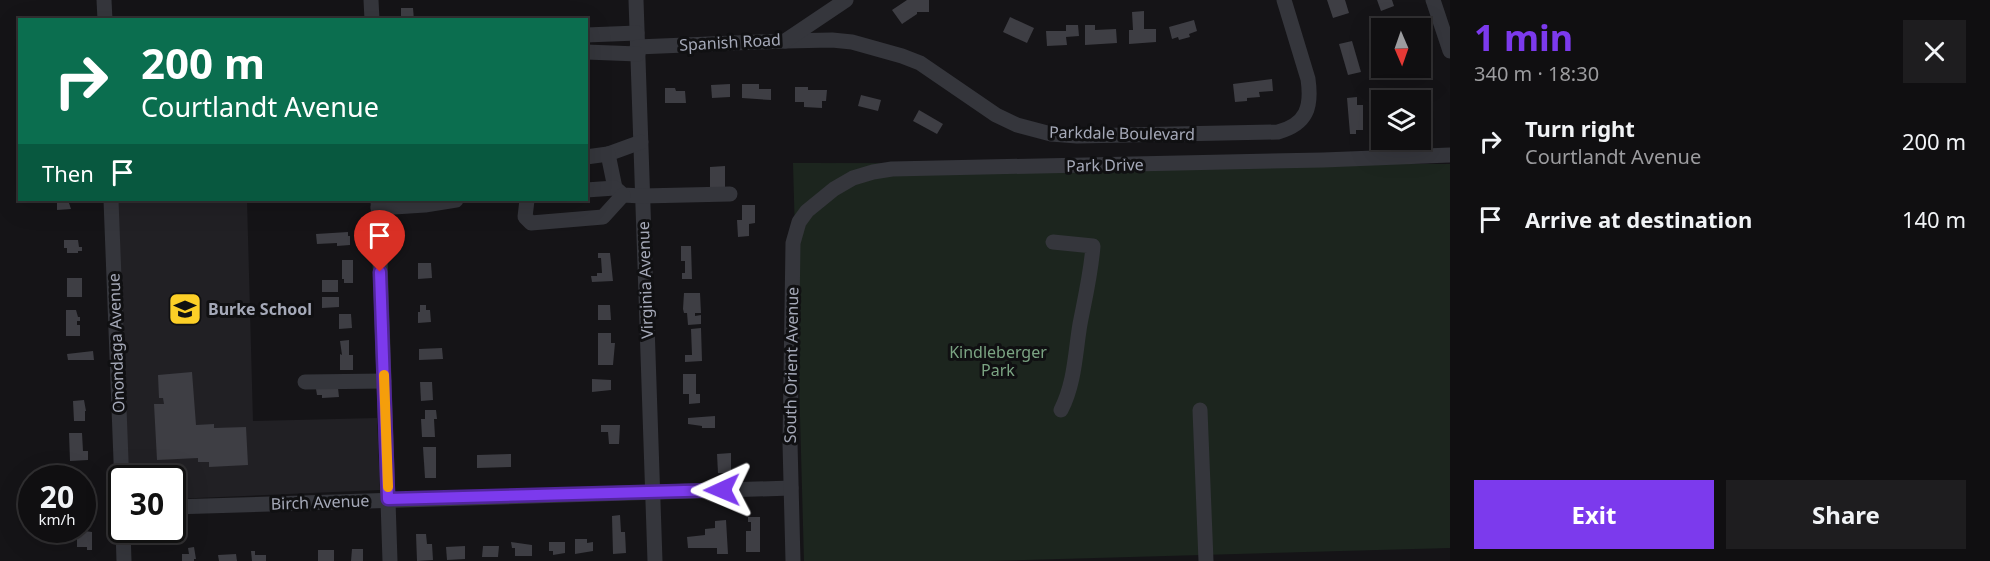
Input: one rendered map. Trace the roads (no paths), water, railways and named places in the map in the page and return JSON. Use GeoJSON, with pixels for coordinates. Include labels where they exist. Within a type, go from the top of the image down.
{"type":"FeatureCollection","features":[{"type":"Feature","properties":{"kind":"street"},"geometry":{"type":"LineString","coordinates":[[104,0],[105,18]]}},
{"type":"Feature","properties":{"kind":"street"},"geometry":{"type":"LineString","coordinates":[[371,0],[372,18]]}},
{"type":"Feature","properties":{"kind":"street","name":"Virginia Avenue"},"geometry":{"type":"LineString","coordinates":[[636,0],[655,561]]}},
{"type":"Feature","properties":{"kind":"street","name":"Spanish Road"},"geometry":{"type":"LineString","coordinates":[[637,45],[786,41],[846,0]]}},
{"type":"Feature","properties":{"kind":"street","name":"Parkdale Boulevard"},"geometry":{"type":"LineString","coordinates":[[786,41],[852,42],[902,56],[920,63],[996,115],[1017,125],[1051,134],[1077,136],[1254,134],[1278,132],[1291,128],[1305,115],[1308,107],[1308,79],[1284,0]]}},
{"type":"Feature","properties":{"kind":"street"},"geometry":{"type":"LineString","coordinates":[[1433,0],[1450,51]]}},
{"type":"Feature","properties":{"kind":"street"},"geometry":{"type":"LineString","coordinates":[[588,35],[637,45]]}},
{"type":"Feature","properties":{"kind":"street"},"geometry":{"type":"LineString","coordinates":[[588,52],[637,45]]}},
{"type":"Feature","properties":{"kind":"street"},"geometry":{"type":"LineString","coordinates":[[588,157],[608,154],[641,142]]}},
{"type":"Feature","properties":{"kind":"street"},"geometry":{"type":"LineString","coordinates":[[526,201],[525,218],[531,223],[603,217],[619,191],[608,154]]}},
{"type":"Feature","properties":{"kind":"street","name":"Park Drive"},"geometry":{"type":"LineString","coordinates":[[793,243],[799,222],[807,211],[843,183],[873,171],[1450,155]]}},
{"type":"Feature","properties":{"kind":"street"},"geometry":{"type":"LineString","coordinates":[[588,189],[619,191],[642,196],[730,194]]}},
{"type":"Feature","properties":{"kind":"street","name":"Onondaga Avenue"},"geometry":{"type":"LineString","coordinates":[[111,201],[121,465]]}},
{"type":"Feature","properties":{"kind":"street"},"geometry":{"type":"LineString","coordinates":[[390,561],[378,203],[425,205],[450,201]]}},
{"type":"Feature","properties":{"kind":"street"},"geometry":{"type":"LineString","coordinates":[[1053,242],[1093,246],[1092,267],[1080,326],[1076,366],[1068,397],[1061,410]]}},
{"type":"Feature","properties":{"kind":"street","name":"South Orient Avenue"},"geometry":{"type":"LineString","coordinates":[[793,243],[790,432],[793,561]]}},
{"type":"Feature","properties":{"kind":"street"},"geometry":{"type":"LineString","coordinates":[[305,382],[384,381]]}},
{"type":"Feature","properties":{"kind":"street"},"geometry":{"type":"LineString","coordinates":[[1200,410],[1206,561]]}},
{"type":"Feature","properties":{"kind":"street","name":"Birch Avenue"},"geometry":{"type":"LineString","coordinates":[[186,506],[791,488]]}},
{"type":"Feature","properties":{"kind":"street"},"geometry":{"type":"LineString","coordinates":[[123,543],[124,561]]}},
{"type":"Feature","properties":{"kind":"place","name":"Burke School"},"geometry":{"type":"Point","coordinates":[185,309]}},
{"type":"Feature","properties":{"kind":"park label","name":"Kindleberger Park"},"geometry":{"type":"Point","coordinates":[998,361]}}]}
